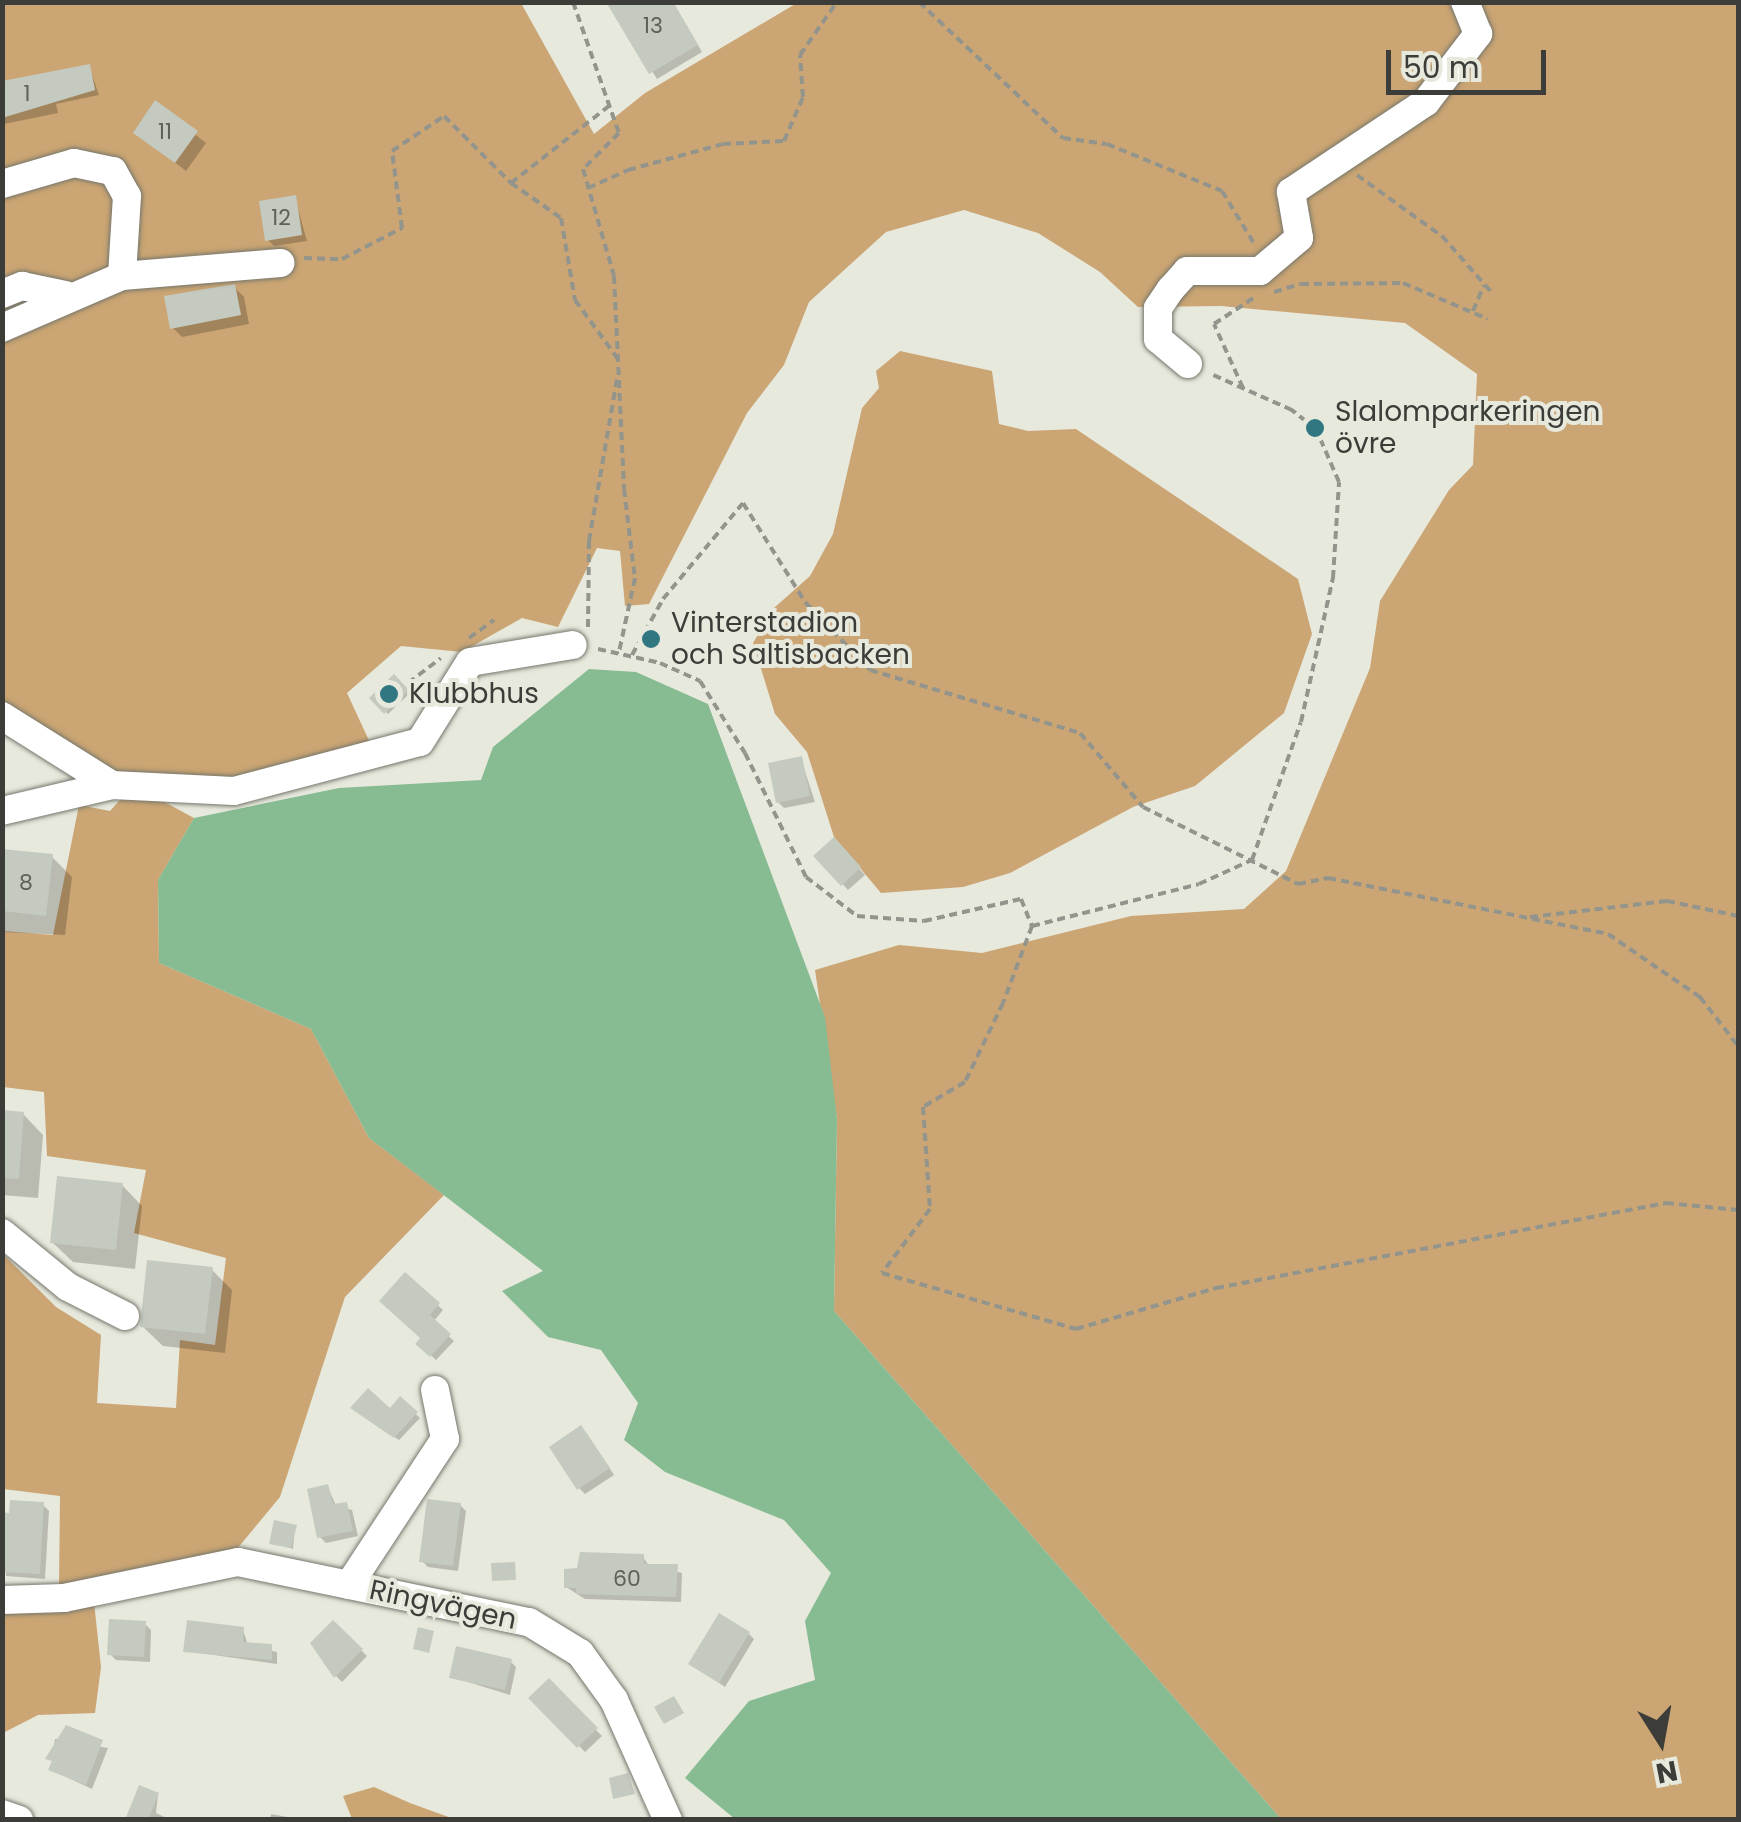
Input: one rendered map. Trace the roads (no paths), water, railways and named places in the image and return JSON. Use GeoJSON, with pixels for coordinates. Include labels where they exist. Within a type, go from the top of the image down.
{"type":"FeatureCollection","features":[{"type":"Feature","properties":{"kind":"street"},"geometry":{"type":"LineString","coordinates":[[1188,364],[1158,339],[1158,308],[1171,289],[1188,272],[1260,271],[1300,238],[1291,192],[1344,161],[1426,102],[1478,34],[1465,2]]}},
{"type":"Feature","properties":{"kind":"street"},"geometry":{"type":"LineString","coordinates":[[2,184],[74,163],[113,171],[127,196],[122,276]]}},
{"type":"Feature","properties":{"kind":"street"},"geometry":{"type":"LineString","coordinates":[[2,328],[65,296],[122,276],[292,261]]}},
{"type":"Feature","properties":{"kind":"street"},"geometry":{"type":"LineString","coordinates":[[2,294],[22,286],[65,296]]}},
{"type":"Feature","properties":{"kind":"street"},"geometry":{"type":"LineString","coordinates":[[2,811],[112,785],[234,791],[324,764],[378,756],[420,742],[470,662],[573,645]]}},
{"type":"Feature","properties":{"kind":"street"},"geometry":{"type":"LineString","coordinates":[[2,716],[112,785]]}},
{"type":"Feature","properties":{"kind":"street"},"geometry":{"type":"LineString","coordinates":[[2,1233],[68,1286],[125,1316]]}},
{"type":"Feature","properties":{"kind":"street","name":"Ringvägen"},"geometry":{"type":"LineString","coordinates":[[349,1585],[445,1439],[435,1390]]}},
{"type":"Feature","properties":{"kind":"street","name":"Ringvägen"},"geometry":{"type":"LineString","coordinates":[[2,1600],[64,1598],[238,1562],[528,1622],[580,1653],[614,1700],[668,1820]]}},
{"type":"Feature","properties":{"kind":"street"},"geometry":{"type":"LineString","coordinates":[[2,1814],[20,1820]]}},
{"type":"Feature","properties":{"kind":"place","name":"Slalomparkeringen övre"},"geometry":{"type":"Point","coordinates":[1315,428]}},
{"type":"Feature","properties":{"kind":"place","name":"Vinterstadion och Saltisbacken"},"geometry":{"type":"Point","coordinates":[651,639]}},
{"type":"Feature","properties":{"kind":"place","name":"Klubbhus"},"geometry":{"type":"Point","coordinates":[389,694]}}]}
